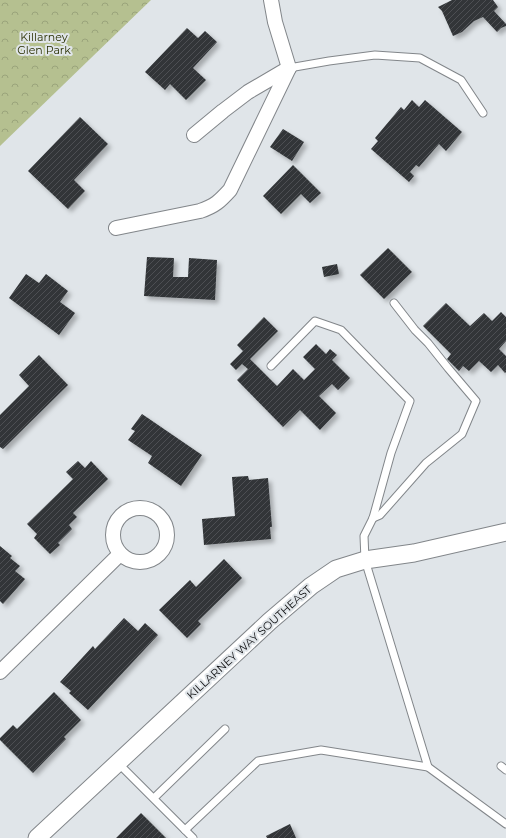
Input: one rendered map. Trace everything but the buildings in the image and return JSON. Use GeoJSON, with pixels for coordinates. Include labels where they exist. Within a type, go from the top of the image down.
{"type":"FeatureCollection","features":[{"type":"Feature","properties":{"kind":"street"},"geometry":{"type":"LineString","coordinates":[[116,228],[210,208],[221,200],[230,190],[290,68],[275,22],[271,0]]}},
{"type":"Feature","properties":{"kind":"street"},"geometry":{"type":"LineString","coordinates":[[194,135],[248,92],[290,68]]}},
{"type":"Feature","properties":{"kind":"street","name":"KILLARNEY WAY SOUTHEAST"},"geometry":{"type":"LineString","coordinates":[[37,838],[270,621],[311,586],[336,569],[365,560],[414,553],[506,532]]}},
{"type":"Feature","properties":{"kind":"street"},"geometry":{"type":"LineString","coordinates":[[0,672],[120,554]]}},
{"type":"Feature","properties":{"kind":"lane"},"geometry":{"type":"LineString","coordinates":[[290,68],[329,61],[374,56],[420,58],[461,80],[483,113]]}},
{"type":"Feature","properties":{"kind":"lane"},"geometry":{"type":"LineString","coordinates":[[373,518],[380,515],[426,463],[462,434],[476,401],[428,343],[415,330],[394,303]]}},
{"type":"Feature","properties":{"kind":"lane"},"geometry":{"type":"LineString","coordinates":[[271,366],[315,321],[342,330],[410,401],[391,453],[373,518],[364,536],[365,560],[428,767]]}},
{"type":"Feature","properties":{"kind":"lane"},"geometry":{"type":"LineString","coordinates":[[154,798],[225,728]]}},
{"type":"Feature","properties":{"kind":"lane"},"geometry":{"type":"LineString","coordinates":[[185,830],[258,761],[321,750],[428,767],[506,824]]}},
{"type":"Feature","properties":{"kind":"lane"},"geometry":{"type":"LineString","coordinates":[[118,762],[193,838]]}},
{"type":"Feature","properties":{"kind":"green space","name":"Killarney Glen Park"},"geometry":{"type":"Polygon","coordinates":[[[0,0],[151,0],[0,146],[0,0]]]}}]}
